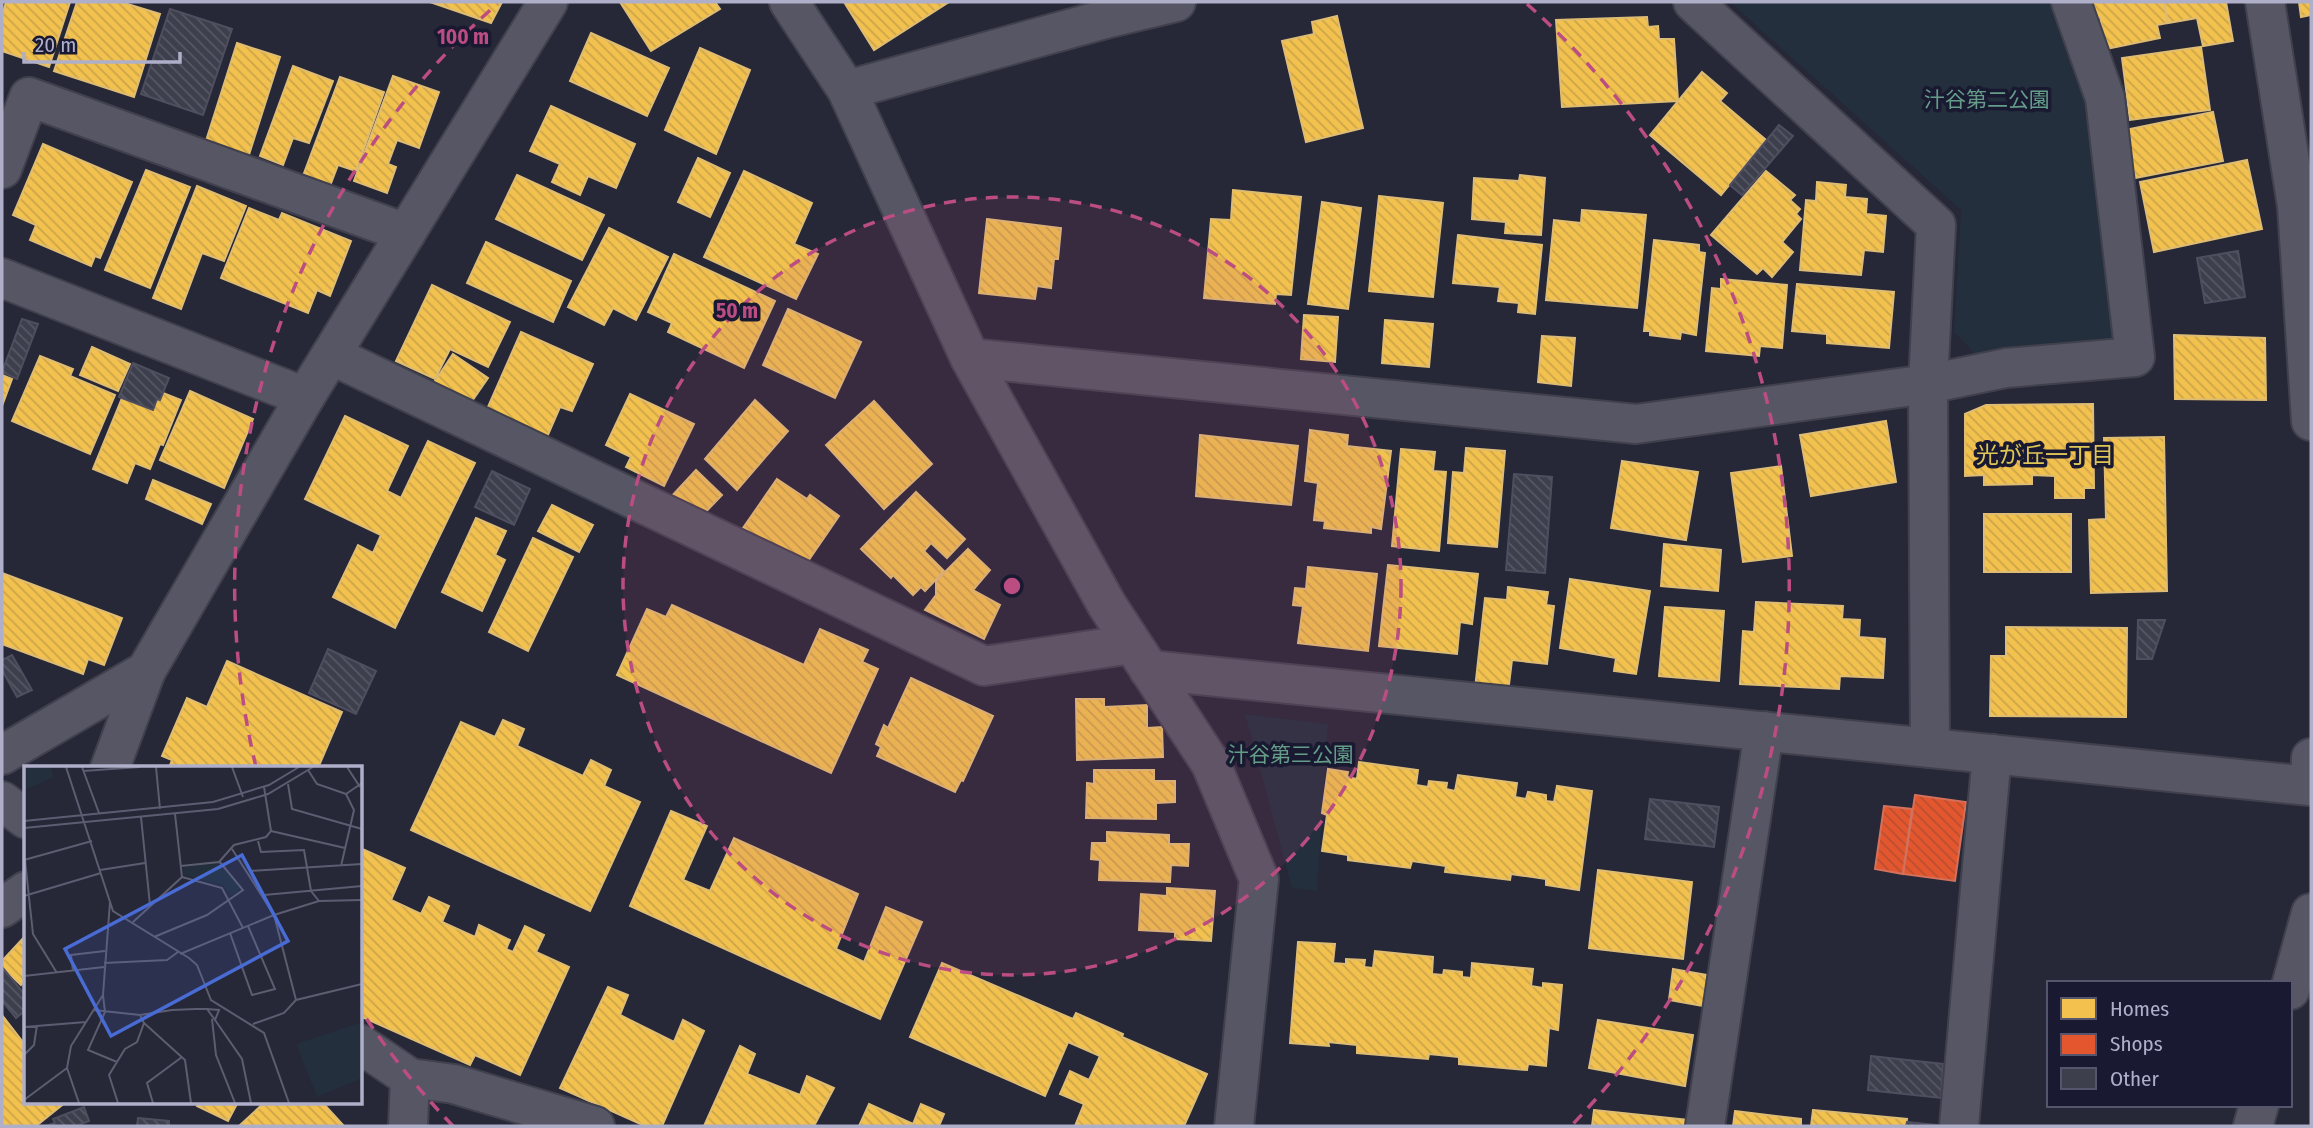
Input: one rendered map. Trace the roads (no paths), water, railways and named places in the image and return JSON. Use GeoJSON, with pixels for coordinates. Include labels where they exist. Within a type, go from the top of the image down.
{"type":"FeatureCollection","features":[{"type":"Feature","properties":{"kind":"street"},"geometry":{"type":"LineString","coordinates":[[111,766],[146,671],[305,397],[548,2]]}},
{"type":"Feature","properties":{"kind":"street"},"geometry":{"type":"LineString","coordinates":[[789,2],[847,90],[970,358],[1107,605],[1211,764],[1259,879],[1234,1126]]}},
{"type":"Feature","properties":{"kind":"street"},"geometry":{"type":"LineString","coordinates":[[847,90],[1112,10],[1176,2]]}},
{"type":"Feature","properties":{"kind":"street"},"geometry":{"type":"LineString","coordinates":[[1693,2],[1936,225],[1928,384],[1930,748]]}},
{"type":"Feature","properties":{"kind":"street"},"geometry":{"type":"LineString","coordinates":[[970,358],[1636,424],[1928,384],[2006,368],[2134,357],[2105,98],[2071,2]]}},
{"type":"Feature","properties":{"kind":"street"},"geometry":{"type":"LineString","coordinates":[[2266,2],[2304,208],[2311,421]]}},
{"type":"Feature","properties":{"kind":"street"},"geometry":{"type":"LineString","coordinates":[[2,169],[29,97],[406,233]]}},
{"type":"Feature","properties":{"kind":"street"},"geometry":{"type":"LineString","coordinates":[[2,278],[305,397]]}},
{"type":"Feature","properties":{"kind":"street"},"geometry":{"type":"LineString","coordinates":[[331,355],[984,666],[1141,657],[1764,731],[1992,754],[2311,780]]}},
{"type":"Feature","properties":{"kind":"street"},"geometry":{"type":"LineString","coordinates":[[2,755],[146,671]]}},
{"type":"Feature","properties":{"kind":"street"},"geometry":{"type":"LineString","coordinates":[[1705,1126],[1764,731]]}},
{"type":"Feature","properties":{"kind":"street"},"geometry":{"type":"LineString","coordinates":[[1959,1126],[1992,754]]}},
{"type":"Feature","properties":{"kind":"street"},"geometry":{"type":"LineString","coordinates":[[2,801],[24,818]]}},
{"type":"Feature","properties":{"kind":"street"},"geometry":{"type":"LineString","coordinates":[[2,908],[24,892]]}},
{"type":"Feature","properties":{"kind":"street"},"geometry":{"type":"LineString","coordinates":[[2292,983],[2311,913]]}},
{"type":"Feature","properties":{"kind":"street"},"geometry":{"type":"LineString","coordinates":[[362,1045],[410,1078],[454,1084],[595,1126]]}},
{"type":"Feature","properties":{"kind":"street"},"geometry":{"type":"LineString","coordinates":[[408,1126],[410,1078]]}},
{"type":"Feature","properties":{"kind":"street"},"geometry":{"type":"LineString","coordinates":[[2253,1126],[2258,1107]]}},
{"type":"Feature","properties":{"kind":"district","name":"光が丘一丁目"},"geometry":{"type":"Point","coordinates":[2045,455]}},
{"type":"Feature","properties":{"kind":"park label","name":"汁谷第二公園"},"geometry":{"type":"Point","coordinates":[1987,100]}},
{"type":"Feature","properties":{"kind":"park label","name":"汁谷第三公園"},"geometry":{"type":"Point","coordinates":[1291,755]}}]}
